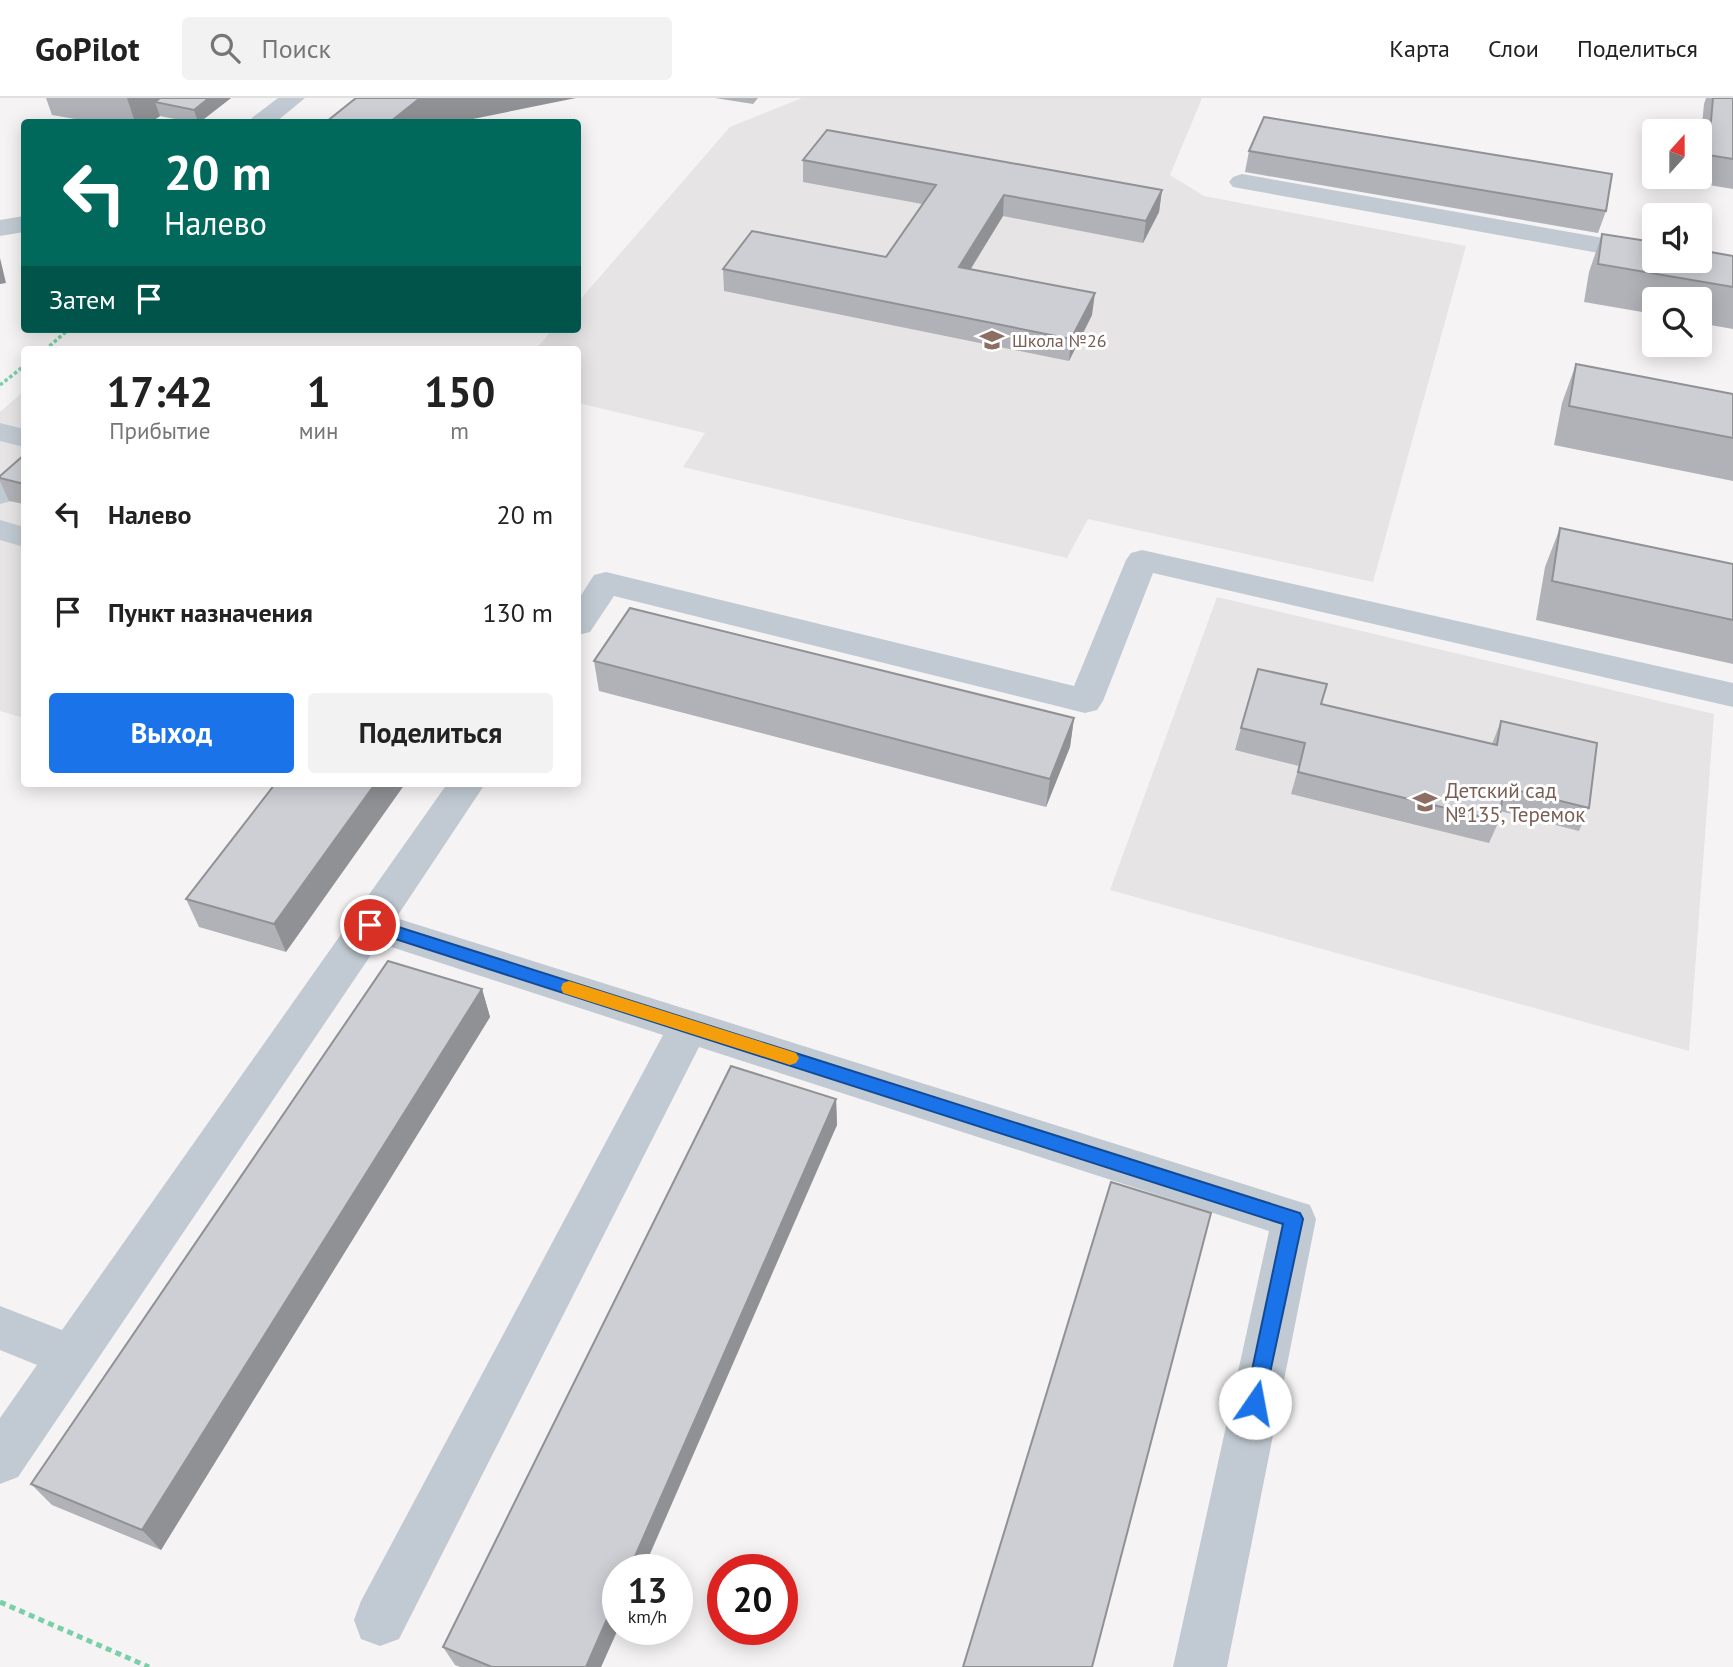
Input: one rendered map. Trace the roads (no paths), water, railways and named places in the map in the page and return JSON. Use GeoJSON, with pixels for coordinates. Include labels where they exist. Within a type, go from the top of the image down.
{"type":"FeatureCollection","features":[{"type":"Feature","properties":{"kind":"lane"},"geometry":{"type":"LineString","coordinates":[[265,119],[293,98]]}},
{"type":"Feature","properties":{"kind":"lane"},"geometry":{"type":"LineString","coordinates":[[1242,182],[1642,253]]}},
{"type":"Feature","properties":{"kind":"lane"},"geometry":{"type":"LineString","coordinates":[[0,228],[21,224]]}},
{"type":"Feature","properties":{"kind":"lane"},"geometry":{"type":"LineString","coordinates":[[0,432],[21,437]]}},
{"type":"Feature","properties":{"kind":"lane"},"geometry":{"type":"LineString","coordinates":[[0,494],[21,475]]}},
{"type":"Feature","properties":{"kind":"lane"},"geometry":{"type":"LineString","coordinates":[[0,530],[21,536]]}},
{"type":"Feature","properties":{"kind":"lane"},"geometry":{"type":"LineString","coordinates":[[581,620],[606,583],[1086,701],[1142,560],[1733,695]]}},
{"type":"Feature","properties":{"kind":"lane"},"geometry":{"type":"LineString","coordinates":[[0,1460],[465,787]]}},
{"type":"Feature","properties":{"kind":"lane"},"geometry":{"type":"LineString","coordinates":[[370,925],[1294,1219],[1200,1667]]}},
{"type":"Feature","properties":{"kind":"lane"},"geometry":{"type":"LineString","coordinates":[[380,1619],[689,1026]]}},
{"type":"Feature","properties":{"kind":"lane"},"geometry":{"type":"LineString","coordinates":[[0,1328],[71,1356]]}},
{"type":"Feature","properties":{"kind":"place","name":"Школа №26"},"geometry":{"type":"Point","coordinates":[992,340]}},
{"type":"Feature","properties":{"kind":"place","name":"Детский сад №135, Теремок"},"geometry":{"type":"Point","coordinates":[1425,802]}}]}
